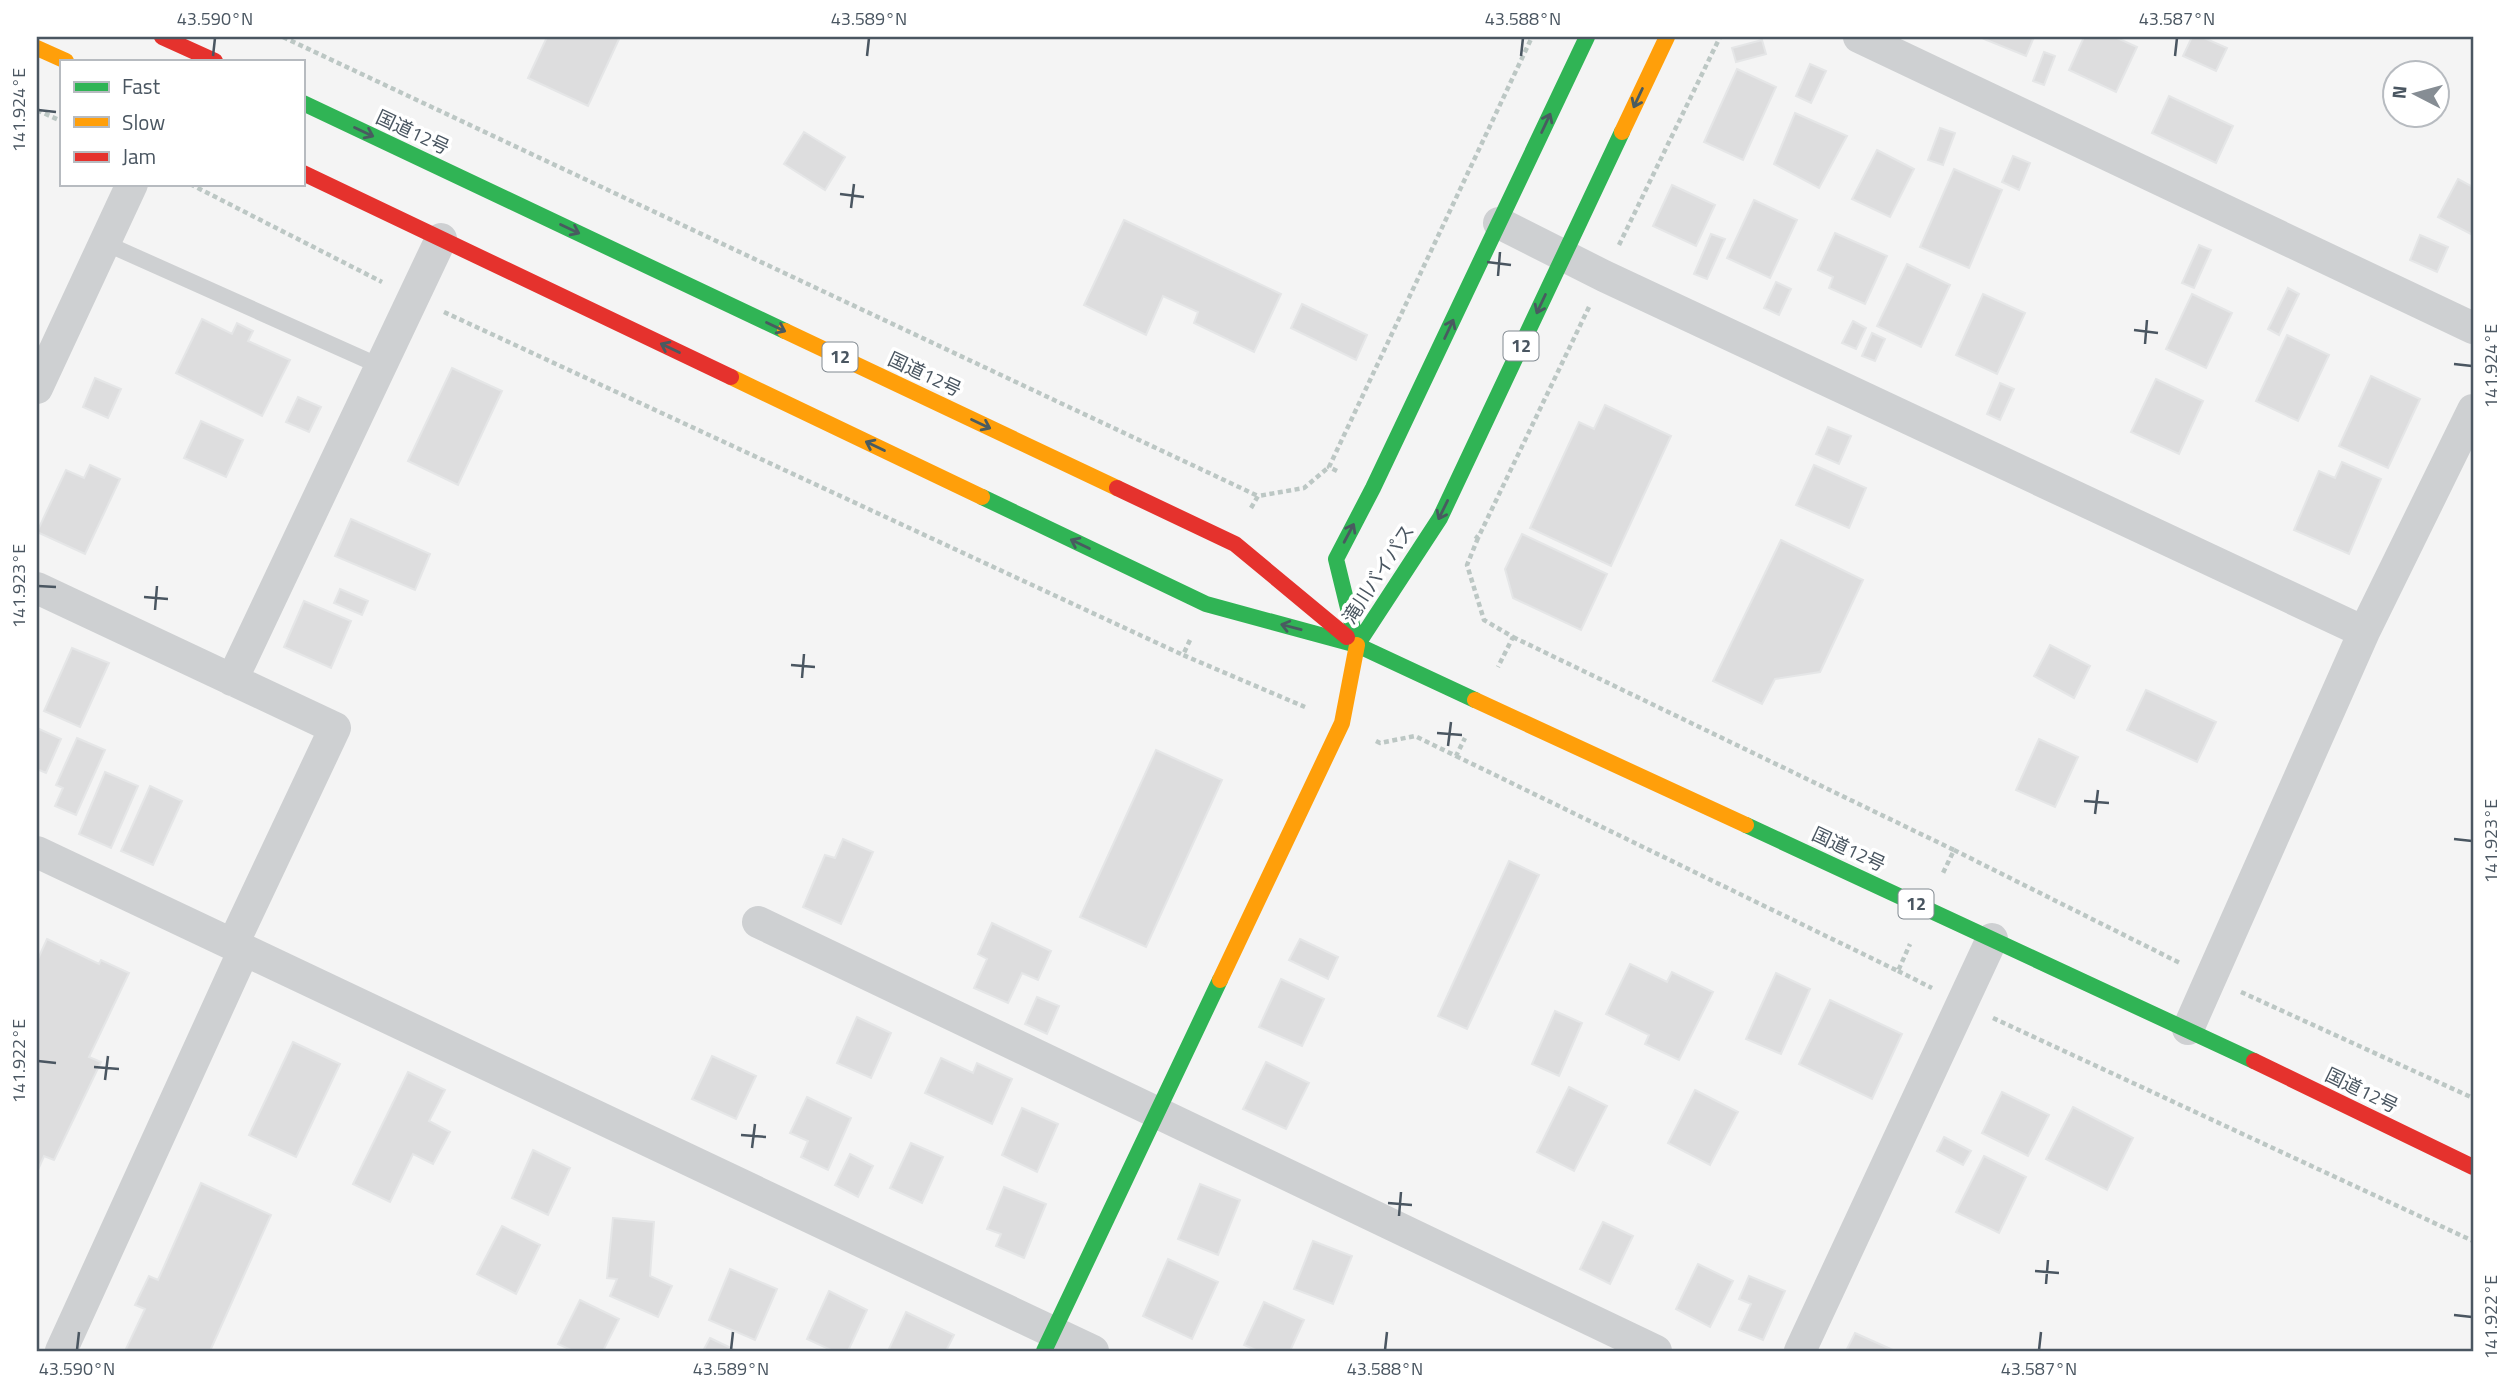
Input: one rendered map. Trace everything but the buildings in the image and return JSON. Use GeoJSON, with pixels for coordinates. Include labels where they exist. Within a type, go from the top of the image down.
{"type":"FeatureCollection","features":[{"type":"Feature","properties":{"kind":"main road"},"geometry":{"type":"LineString","coordinates":[[162,37],[200,58]]}},
{"type":"Feature","properties":{"kind":"main road","name":"滝川バイパス"},"geometry":{"type":"LineString","coordinates":[[1357,645],[1336,559],[1379,475],[1587,37]]}},
{"type":"Feature","properties":{"kind":"main road","name":"滝川バイパス"},"geometry":{"type":"LineString","coordinates":[[1357,645],[1440,517],[1667,37]]}},
{"type":"Feature","properties":{"kind":"main road"},"geometry":{"type":"LineString","coordinates":[[37,48],[64,60]]}},
{"type":"Feature","properties":{"kind":"main road","name":"国道12号"},"geometry":{"type":"LineString","coordinates":[[304,103],[1235,544],[1357,645]]}},
{"type":"Feature","properties":{"kind":"main road","name":"国道12号"},"geometry":{"type":"LineString","coordinates":[[304,173],[1206,604],[1357,645],[2188,1029],[2473,1167]]}},
{"type":"Feature","properties":{"kind":"main road"},"geometry":{"type":"LineString","coordinates":[[1049,1342],[1342,723],[1357,645]]}},
{"type":"Feature","properties":{"kind":"street"},"geometry":{"type":"LineString","coordinates":[[1859,37],[2473,328]]}},
{"type":"Feature","properties":{"kind":"street"},"geometry":{"type":"LineString","coordinates":[[37,388],[131,186]]}},
{"type":"Feature","properties":{"kind":"street"},"geometry":{"type":"LineString","coordinates":[[1499,223],[1563,256],[2364,632]]}},
{"type":"Feature","properties":{"kind":"street"},"geometry":{"type":"LineString","coordinates":[[232,680],[441,239]]}},
{"type":"Feature","properties":{"kind":"street"},"geometry":{"type":"LineString","coordinates":[[2188,1029],[2364,632],[2473,410]]}},
{"type":"Feature","properties":{"kind":"street"},"geometry":{"type":"LineString","coordinates":[[37,588],[335,728],[61,1351]]}},
{"type":"Feature","properties":{"kind":"street"},"geometry":{"type":"LineString","coordinates":[[37,852],[1049,1342],[1093,1351]]}},
{"type":"Feature","properties":{"kind":"street"},"geometry":{"type":"LineString","coordinates":[[758,922],[1656,1351]]}},
{"type":"Feature","properties":{"kind":"street"},"geometry":{"type":"LineString","coordinates":[[1800,1351],[1992,939]]}},
{"type":"Feature","properties":{"kind":"lane"},"geometry":{"type":"LineString","coordinates":[[105,243],[382,367]]}},
{"type":"Feature","properties":{"kind":"path"},"geometry":{"type":"LineString","coordinates":[[283,37],[1258,496]]}},
{"type":"Feature","properties":{"kind":"path"},"geometry":{"type":"LineString","coordinates":[[37,110],[60,121]]}},
{"type":"Feature","properties":{"kind":"path"},"geometry":{"type":"LineString","coordinates":[[194,186],[414,298],[1183,655]]}},
{"type":"Feature","properties":{"kind":"path"},"geometry":{"type":"LineString","coordinates":[[1898,971],[1961,1003],[2473,1241]]}},
{"type":"Feature","properties":{"kind":"traffic: fast"},"geometry":{"type":"LineString","coordinates":[[1357,645],[1336,559],[1373,488],[1587,37]]}},
{"type":"Feature","properties":{"kind":"traffic: fast"},"geometry":{"type":"LineString","coordinates":[[304,103],[785,331]]}},
{"type":"Feature","properties":{"kind":"traffic: fast"},"geometry":{"type":"LineString","coordinates":[[1357,645],[1440,518],[1622,132]]}},
{"type":"Feature","properties":{"kind":"traffic: fast"},"geometry":{"type":"LineString","coordinates":[[982,497],[1206,604],[1357,645],[1475,700]]}},
{"type":"Feature","properties":{"kind":"traffic: fast"},"geometry":{"type":"LineString","coordinates":[[1746,825],[2254,1061]]}},
{"type":"Feature","properties":{"kind":"traffic: fast"},"geometry":{"type":"LineString","coordinates":[[1044,1351],[1220,980]]}},
{"type":"Feature","properties":{"kind":"traffic: slow"},"geometry":{"type":"LineString","coordinates":[[1622,132],[1667,37]]}},
{"type":"Feature","properties":{"kind":"traffic: slow"},"geometry":{"type":"LineString","coordinates":[[37,48],[64,60]]}},
{"type":"Feature","properties":{"kind":"traffic: slow"},"geometry":{"type":"LineString","coordinates":[[785,331],[1117,488]]}},
{"type":"Feature","properties":{"kind":"traffic: slow"},"geometry":{"type":"LineString","coordinates":[[731,377],[982,497]]}},
{"type":"Feature","properties":{"kind":"traffic: slow"},"geometry":{"type":"LineString","coordinates":[[1220,980],[1342,723],[1357,645]]}},
{"type":"Feature","properties":{"kind":"traffic: slow"},"geometry":{"type":"LineString","coordinates":[[1475,700],[1746,825]]}},
{"type":"Feature","properties":{"kind":"traffic: jam"},"geometry":{"type":"LineString","coordinates":[[162,37],[213,60]]}},
{"type":"Feature","properties":{"kind":"traffic: jam"},"geometry":{"type":"LineString","coordinates":[[304,173],[731,377]]}},
{"type":"Feature","properties":{"kind":"traffic: jam"},"geometry":{"type":"LineString","coordinates":[[1117,488],[1235,544],[1347,637]]}},
{"type":"Feature","properties":{"kind":"traffic: jam"},"geometry":{"type":"LineString","coordinates":[[2254,1061],[2473,1167]]}}]}
